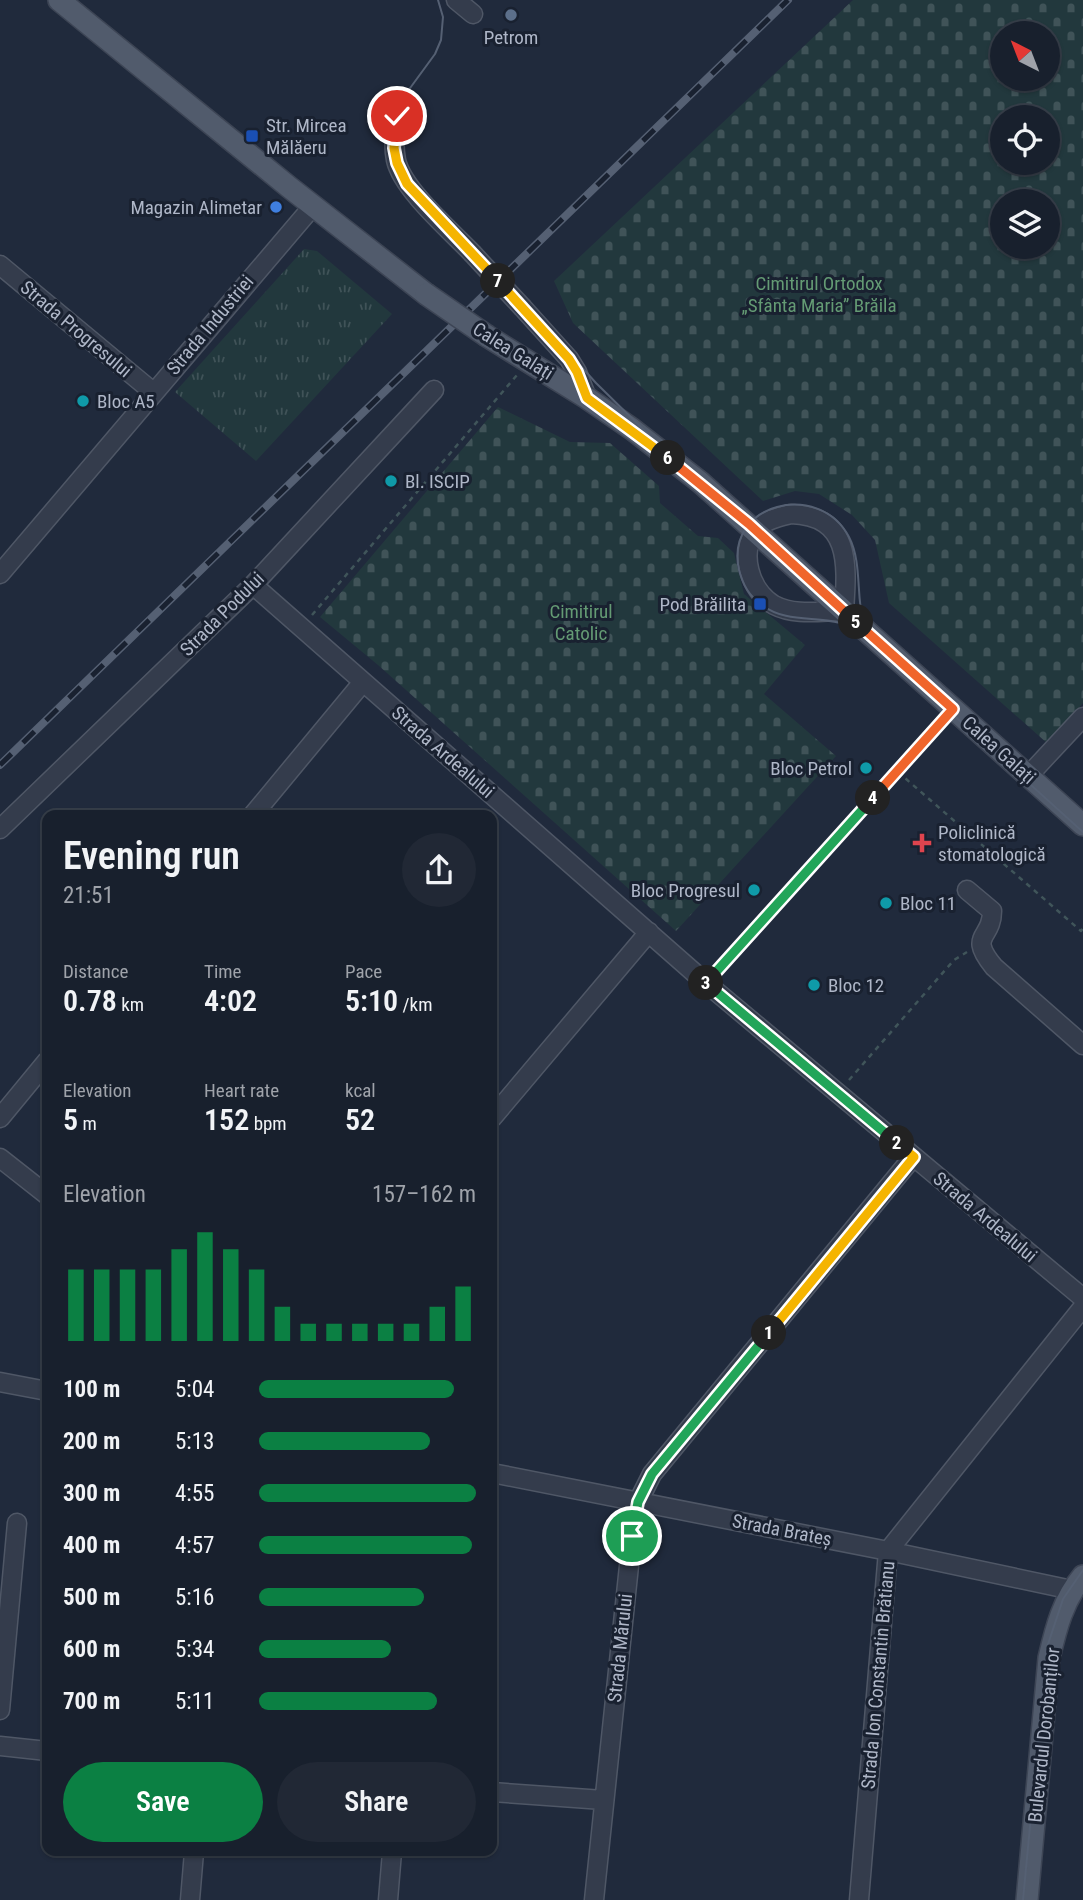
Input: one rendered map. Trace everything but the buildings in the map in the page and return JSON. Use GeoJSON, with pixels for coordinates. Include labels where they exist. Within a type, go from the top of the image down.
{"type":"FeatureCollection","features":[{"type":"Feature","properties":{"kind":"main road","name":"Calea Galați"},"geometry":{"type":"LineString","coordinates":[[59,0],[426,294],[486,336],[587,398],[700,482],[1083,825]]}},
{"type":"Feature","properties":{"kind":"main road","name":"Bulevardul Dorobanților"},"geometry":{"type":"LineString","coordinates":[[1027,1900],[1049,1658],[1058,1622],[1077,1583]]}},
{"type":"Feature","properties":{"kind":"street"},"geometry":{"type":"LineString","coordinates":[[456,0],[473,14]]}},
{"type":"Feature","properties":{"kind":"street"},"geometry":{"type":"LineString","coordinates":[[397,116],[394,141],[397,163],[407,184],[569,359],[587,398]]}},
{"type":"Feature","properties":{"kind":"street","name":"Strada Industriei"},"geometry":{"type":"LineString","coordinates":[[0,574],[313,206]]}},
{"type":"Feature","properties":{"kind":"street","name":"Strada Progresului"},"geometry":{"type":"LineString","coordinates":[[0,265],[153,392]]}},
{"type":"Feature","properties":{"kind":"street","name":"Strada Podului"},"geometry":{"type":"LineString","coordinates":[[0,829],[253,585],[434,390]]}},
{"type":"Feature","properties":{"kind":"street"},"geometry":{"type":"LineString","coordinates":[[791,514],[805,515],[824,523],[838,539],[846,559],[844,611],[785,609],[763,596],[752,579],[748,566],[748,548],[756,530],[772,519],[791,514]]}},
{"type":"Feature","properties":{"kind":"street","name":"Strada Ardealului"},"geometry":{"type":"LineString","coordinates":[[253,585],[706,982],[1083,1298]]}},
{"type":"Feature","properties":{"kind":"street"},"geometry":{"type":"LineString","coordinates":[[257,810],[362,682]]}},
{"type":"Feature","properties":{"kind":"street"},"geometry":{"type":"LineString","coordinates":[[1028,776],[1083,717]]}},
{"type":"Feature","properties":{"kind":"street"},"geometry":{"type":"LineString","coordinates":[[967,890],[992,911],[992,920],[982,937],[982,953],[994,967],[1083,1045]]}},
{"type":"Feature","properties":{"kind":"street"},"geometry":{"type":"LineString","coordinates":[[497,1112],[649,932]]}},
{"type":"Feature","properties":{"kind":"street"},"geometry":{"type":"LineString","coordinates":[[0,1118],[42,1068]]}},
{"type":"Feature","properties":{"kind":"street","name":"Strada Mărului"},"geometry":{"type":"LineString","coordinates":[[594,1900],[632,1536],[638,1502],[652,1474],[914,1157]]}},
{"type":"Feature","properties":{"kind":"street"},"geometry":{"type":"LineString","coordinates":[[0,1158],[42,1191]]}},
{"type":"Feature","properties":{"kind":"street","name":"Strada Ion Constantin Brătianu"},"geometry":{"type":"LineString","coordinates":[[859,1900],[888,1551],[1083,1307]]}},
{"type":"Feature","properties":{"kind":"street"},"geometry":{"type":"LineString","coordinates":[[0,1382],[42,1390]]}},
{"type":"Feature","properties":{"kind":"street","name":"Strada Brateș"},"geometry":{"type":"LineString","coordinates":[[497,1474],[888,1551],[1077,1583]]}},
{"type":"Feature","properties":{"kind":"street"},"geometry":{"type":"LineString","coordinates":[[0,1710],[17,1523]]}},
{"type":"Feature","properties":{"kind":"street"},"geometry":{"type":"LineString","coordinates":[[0,1746],[42,1750]]}},
{"type":"Feature","properties":{"kind":"street"},"geometry":{"type":"LineString","coordinates":[[497,1792],[603,1800]]}},
{"type":"Feature","properties":{"kind":"street"},"geometry":{"type":"LineString","coordinates":[[190,1900],[194,1856]]}},
{"type":"Feature","properties":{"kind":"street"},"geometry":{"type":"LineString","coordinates":[[388,1900],[392,1856]]}},
{"type":"Feature","properties":{"kind":"path"},"geometry":{"type":"LineString","coordinates":[[301,628],[528,362]]}},
{"type":"Feature","properties":{"kind":"path"},"geometry":{"type":"LineString","coordinates":[[706,982],[953,709]]}},
{"type":"Feature","properties":{"kind":"path"},"geometry":{"type":"LineString","coordinates":[[897,772],[1081,931],[1083,928]]}},
{"type":"Feature","properties":{"kind":"path"},"geometry":{"type":"LineString","coordinates":[[838,1093],[954,960],[981,945]]}},
{"type":"Feature","properties":{"kind":"green space","name":"Cimitirul Ortodox „Sfânta Maria” Brăila"},"geometry":{"type":"Polygon","coordinates":[[[853,0],[1083,0],[1083,703],[1048,744],[889,603],[875,540],[852,515],[819,494],[795,491],[763,501],[573,323],[554,281],[853,0]]]}},
{"type":"Feature","properties":{"kind":"green space"},"geometry":{"type":"Polygon","coordinates":[[[304,249],[317,251],[392,314],[256,461],[175,392],[304,249]]]}},
{"type":"Feature","properties":{"kind":"green space","name":"Cimitirul Catolic"},"geometry":{"type":"Polygon","coordinates":[[[498,407],[570,442],[610,443],[659,486],[660,503],[698,536],[718,538],[734,553],[744,594],[805,645],[764,694],[836,756],[676,931],[378,665],[320,617],[498,407]]]}},
{"type":"Feature","properties":{"kind":"tram line"},"geometry":{"type":"LineString","coordinates":[[438,0],[443,17],[441,40],[435,54],[396,110],[392,127],[393,158],[406,185],[515,293],[596,383],[711,496],[1083,832]]}},
{"type":"Feature","properties":{"kind":"tram line"},"geometry":{"type":"LineString","coordinates":[[850,626],[828,620],[783,615],[757,602],[750,594],[739,570],[738,547],[746,529],[759,515],[777,507],[797,505],[817,509],[835,519],[849,537],[856,557],[863,621]]}},
{"type":"Feature","properties":{"kind":"tram line"},"geometry":{"type":"LineString","coordinates":[[741,510],[801,564]]}},
{"type":"Feature","properties":{"kind":"tram line"},"geometry":{"type":"LineString","coordinates":[[1023,1900],[1047,1647],[1063,1599],[1083,1570]]}},
{"type":"Feature","properties":{"kind":"railway"},"geometry":{"type":"LineString","coordinates":[[0,765],[788,0]]}},
{"type":"Feature","properties":{"kind":"place","name":"Petrom"},"geometry":{"type":"Point","coordinates":[511,15]}},
{"type":"Feature","properties":{"kind":"place","name":"Str. Mircea Mălăeru"},"geometry":{"type":"Point","coordinates":[252,136]}},
{"type":"Feature","properties":{"kind":"place","name":"Magazin Alimetar"},"geometry":{"type":"Point","coordinates":[276,207]}},
{"type":"Feature","properties":{"kind":"place","name":"Bloc A5"},"geometry":{"type":"Point","coordinates":[83,401]}},
{"type":"Feature","properties":{"kind":"place","name":"Bl. ISCIP"},"geometry":{"type":"Point","coordinates":[391,481]}},
{"type":"Feature","properties":{"kind":"place","name":"Pod Brăilita"},"geometry":{"type":"Point","coordinates":[760,604]}},
{"type":"Feature","properties":{"kind":"place","name":"Bloc Petrol"},"geometry":{"type":"Point","coordinates":[866,768]}},
{"type":"Feature","properties":{"kind":"place","name":"Policlinică stomatologică"},"geometry":{"type":"Point","coordinates":[922,843]}},
{"type":"Feature","properties":{"kind":"place","name":"Bloc Progresul"},"geometry":{"type":"Point","coordinates":[754,890]}},
{"type":"Feature","properties":{"kind":"place","name":"Bloc 11"},"geometry":{"type":"Point","coordinates":[886,903]}},
{"type":"Feature","properties":{"kind":"place","name":"Bloc 12"},"geometry":{"type":"Point","coordinates":[814,985]}},
{"type":"Feature","properties":{"kind":"route"},"geometry":{"type":"LineString","coordinates":[[397,116],[394,148],[397,163],[407,184],[569,359],[587,398],[700,482],[953,709],[706,982],[914,1157],[652,1474],[638,1502],[632,1536]]}}]}
